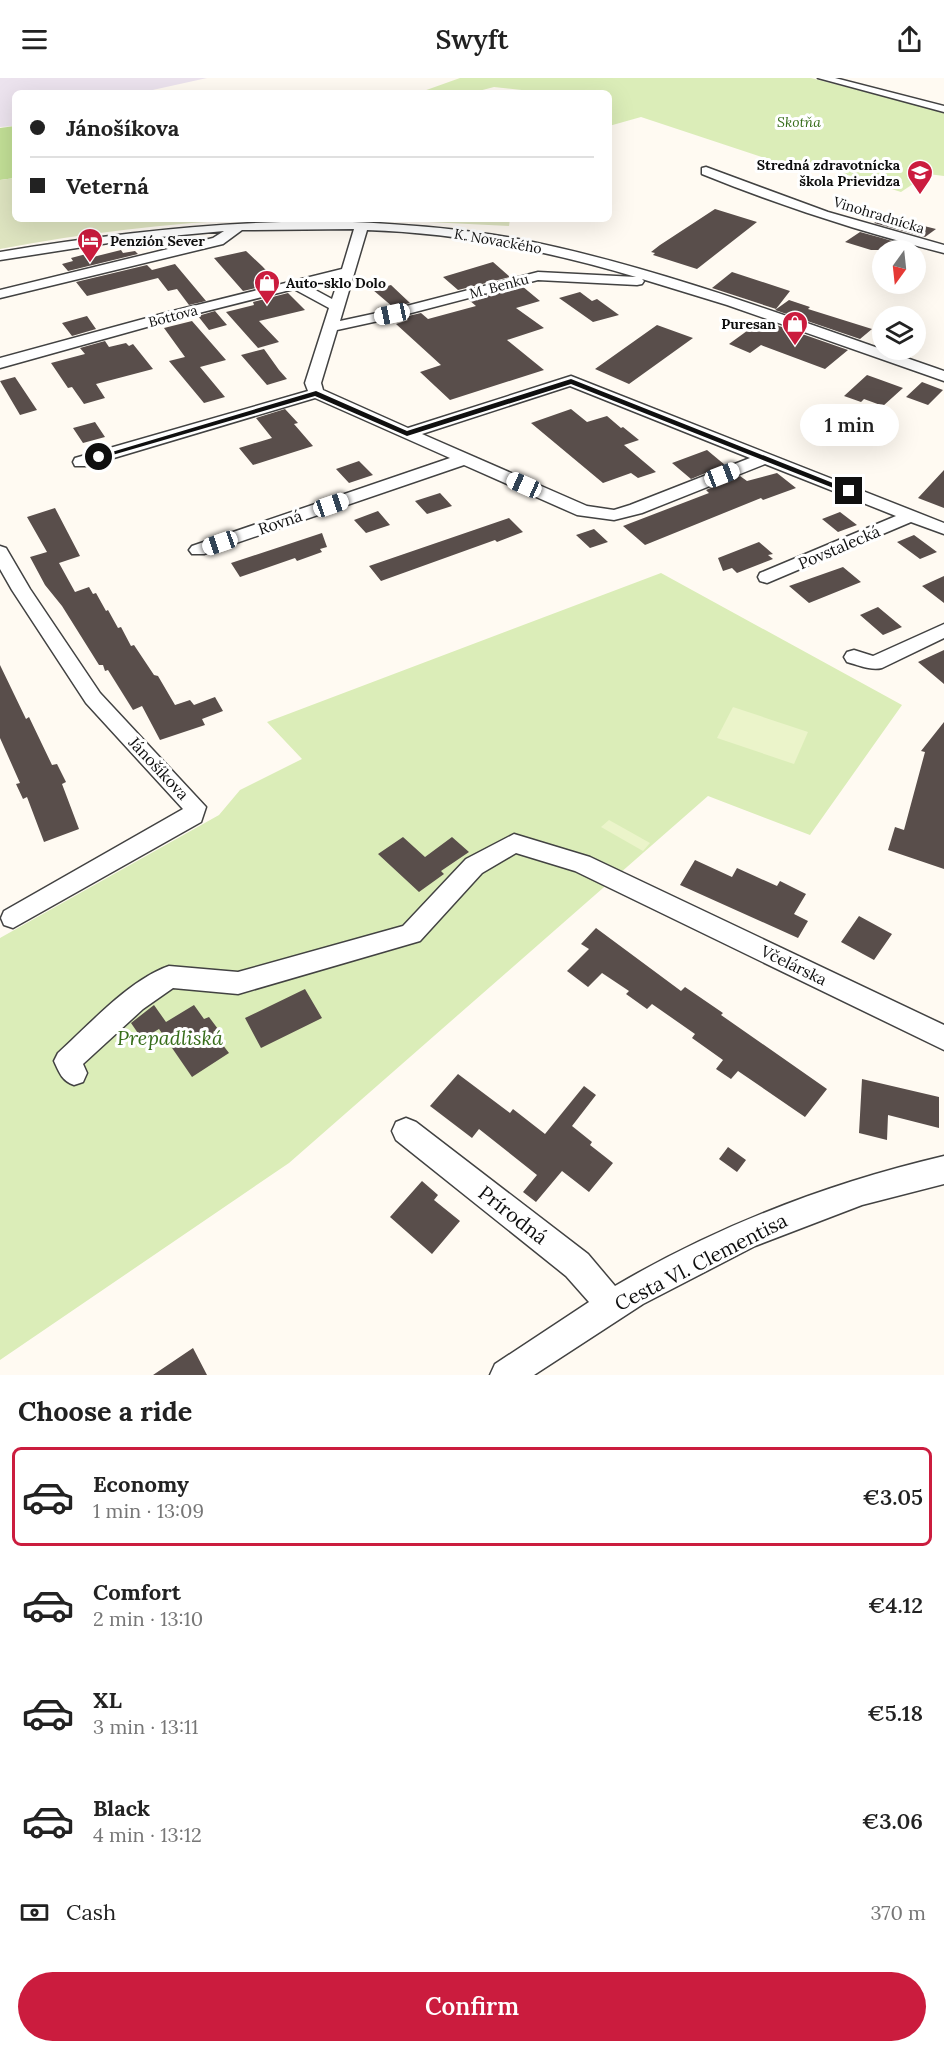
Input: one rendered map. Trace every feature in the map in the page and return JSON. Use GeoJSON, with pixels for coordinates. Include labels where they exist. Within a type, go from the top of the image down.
{"type":"FeatureCollection","features":[{"type":"Feature","properties":{"kind":"street"},"geometry":{"type":"LineString","coordinates":[[823,78],[944,109]]}},
{"type":"Feature","properties":{"kind":"street","name":"Vinohradnícka"},"geometry":{"type":"LineString","coordinates":[[706,171],[753,190],[853,224],[944,249]]}},
{"type":"Feature","properties":{"kind":"street"},"geometry":{"type":"LineString","coordinates":[[0,294],[218,241],[241,226]]}},
{"type":"Feature","properties":{"kind":"street","name":"K. Novackého"},"geometry":{"type":"LineString","coordinates":[[0,256],[138,234],[241,226],[362,226],[436,231],[516,243],[599,262],[670,283]]}},
{"type":"Feature","properties":{"kind":"street"},"geometry":{"type":"LineString","coordinates":[[316,393],[313,383],[362,226]]}},
{"type":"Feature","properties":{"kind":"street","name":"Bottova"},"geometry":{"type":"LineString","coordinates":[[0,363],[347,272]]}},
{"type":"Feature","properties":{"kind":"street","name":"M. Benku"},"geometry":{"type":"LineString","coordinates":[[330,327],[392,314],[538,276],[670,283]]}},
{"type":"Feature","properties":{"kind":"street"},"geometry":{"type":"LineString","coordinates":[[670,283],[944,376]]}},
{"type":"Feature","properties":{"kind":"street"},"geometry":{"type":"LineString","coordinates":[[295,284],[337,307]]}},
{"type":"Feature","properties":{"kind":"street"},"geometry":{"type":"LineString","coordinates":[[407,433],[571,381],[944,529]]}},
{"type":"Feature","properties":{"kind":"street"},"geometry":{"type":"LineString","coordinates":[[81,462],[316,393],[583,511],[614,515],[636,509],[765,458]]}},
{"type":"Feature","properties":{"kind":"street","name":"Rovná"},"geometry":{"type":"LineString","coordinates":[[198,550],[465,459]]}},
{"type":"Feature","properties":{"kind":"street","name":"Povstalecká"},"geometry":{"type":"LineString","coordinates":[[767,577],[911,516]]}},
{"type":"Feature","properties":{"kind":"street","name":"Jánošíkova"},"geometry":{"type":"LineString","coordinates":[[0,552],[21,590],[93,698],[195,807],[193,816],[13,918]]}},
{"type":"Feature","properties":{"kind":"street"},"geometry":{"type":"LineString","coordinates":[[854,657],[875,663],[944,630]]}},
{"type":"Feature","properties":{"kind":"street","name":"Včelárska"},"geometry":{"type":"LineString","coordinates":[[74,1072],[67,1061],[134,1001],[169,977],[238,983],[411,933],[474,866],[514,843],[582,864],[944,1038]]}},
{"type":"Feature","properties":{"kind":"street","name":"Prírodná"},"geometry":{"type":"LineString","coordinates":[[406,1131],[577,1265],[613,1306]]}},
{"type":"Feature","properties":{"kind":"street","name":"Cesta Vl. Clementisa"},"geometry":{"type":"LineString","coordinates":[[506,1375],[631,1294],[746,1234],[818,1205],[895,1180],[944,1170]]}},
{"type":"Feature","properties":{"kind":"shaded area"},"geometry":{"type":"Polygon","coordinates":[[[0,78],[207,78],[153,90],[12,90],[12,126],[0,127],[0,78]]]}},
{"type":"Feature","properties":{"kind":"green space","name":"Skotňa"},"geometry":{"type":"Polygon","coordinates":[[[460,78],[811,78],[944,112],[944,176],[928,174],[901,192],[816,165],[807,172],[641,117],[612,125],[612,90],[522,90],[494,87],[482,90],[426,90],[460,78]]]}},
{"type":"Feature","properties":{"kind":"green space"},"geometry":{"type":"Polygon","coordinates":[[[12,126],[12,178],[0,180],[0,128],[12,126]]]}},
{"type":"Feature","properties":{"kind":"green space"},"geometry":{"type":"Polygon","coordinates":[[[12,178],[12,222],[205,222],[68,237],[0,249],[0,180],[12,178]]]}},
{"type":"Feature","properties":{"kind":"green space"},"geometry":{"type":"Polygon","coordinates":[[[428,222],[510,222],[509,226],[428,222]]]}},
{"type":"Feature","properties":{"kind":"green space","name":"Prepadliská"},"geometry":{"type":"Polygon","coordinates":[[[661,573],[902,705],[810,835],[708,796],[289,1163],[0,1360],[0,938],[219,815],[240,790],[302,759],[267,722],[661,573]]]}},
{"type":"Feature","properties":{"kind":"green space"},"geometry":{"type":"Polygon","coordinates":[[[733,707],[808,732],[794,764],[717,738],[733,707]]]}},
{"type":"Feature","properties":{"kind":"green space"},"geometry":{"type":"Polygon","coordinates":[[[609,820],[650,843],[643,851],[601,827],[609,820]]]}},
{"type":"Feature","properties":{"kind":"building"},"geometry":{"type":"Polygon","coordinates":[[[715,209],[757,222],[697,269],[653,255],[655,253],[651,252],[660,245],[715,209]]]}},
{"type":"Feature","properties":{"kind":"building"},"geometry":{"type":"Polygon","coordinates":[[[886,215],[936,229],[925,237],[874,223],[886,215]]]}},
{"type":"Feature","properties":{"kind":"building"},"geometry":{"type":"Polygon","coordinates":[[[860,232],[888,240],[872,240],[872,250],[845,242],[860,232]]]}},
{"type":"Feature","properties":{"kind":"building","name":"Penzión Sever"},"geometry":{"type":"Polygon","coordinates":[[[121,250],[123,253],[135,251],[138,254],[68,271],[62,264],[73,261],[71,258],[90,253],[93,257],[121,250]]]}},
{"type":"Feature","properties":{"kind":"building"},"geometry":{"type":"Polygon","coordinates":[[[246,251],[278,283],[243,291],[214,258],[246,251]]]}},
{"type":"Feature","properties":{"kind":"building"},"geometry":{"type":"Polygon","coordinates":[[[493,262],[510,277],[458,290],[443,277],[493,262]]]}},
{"type":"Feature","properties":{"kind":"building"},"geometry":{"type":"Polygon","coordinates":[[[175,264],[206,301],[189,305],[177,289],[168,291],[158,278],[87,296],[76,282],[147,265],[152,270],[175,264]]]}},
{"type":"Feature","properties":{"kind":"building"},"geometry":{"type":"Polygon","coordinates":[[[732,272],[790,291],[776,309],[712,288],[732,272]]]}},
{"type":"Feature","properties":{"kind":"building"},"geometry":{"type":"Polygon","coordinates":[[[391,285],[410,303],[393,307],[373,290],[391,285]]]}},
{"type":"Feature","properties":{"kind":"building"},"geometry":{"type":"Polygon","coordinates":[[[522,286],[540,301],[516,308],[544,328],[507,340],[544,370],[450,400],[420,372],[441,365],[396,324],[408,320],[404,317],[421,313],[428,319],[476,306],[469,300],[522,286]]]}},
{"type":"Feature","properties":{"kind":"building"},"geometry":{"type":"Polygon","coordinates":[[[580,292],[592,301],[597,299],[619,315],[593,322],[559,298],[580,292]]]}},
{"type":"Feature","properties":{"kind":"building"},"geometry":{"type":"Polygon","coordinates":[[[288,293],[305,310],[259,321],[279,342],[258,348],[226,312],[254,305],[253,302],[288,293]]]}},
{"type":"Feature","properties":{"kind":"building"},"geometry":{"type":"Polygon","coordinates":[[[789,300],[810,307],[808,309],[872,329],[860,339],[775,310],[789,300]]]}},
{"type":"Feature","properties":{"kind":"building"},"geometry":{"type":"Polygon","coordinates":[[[215,311],[227,325],[209,330],[198,316],[215,311]]]}},
{"type":"Feature","properties":{"kind":"building"},"geometry":{"type":"Polygon","coordinates":[[[87,316],[96,329],[72,336],[62,323],[87,316]]]}},
{"type":"Feature","properties":{"kind":"building"},"geometry":{"type":"Polygon","coordinates":[[[762,320],[848,350],[825,369],[761,345],[750,353],[729,344],[762,320]]]}},
{"type":"Feature","properties":{"kind":"building"},"geometry":{"type":"Polygon","coordinates":[[[192,321],[226,360],[200,367],[225,397],[204,403],[169,361],[185,357],[164,328],[192,321]]]}},
{"type":"Feature","properties":{"kind":"building"},"geometry":{"type":"Polygon","coordinates":[[[657,325],[693,338],[629,384],[595,369],[657,325]]]}},
{"type":"Feature","properties":{"kind":"building"},"geometry":{"type":"Polygon","coordinates":[[[105,341],[109,347],[126,343],[129,346],[133,344],[153,369],[96,384],[105,398],[84,404],[72,387],[68,388],[51,363],[85,354],[80,348],[105,341]]]}},
{"type":"Feature","properties":{"kind":"building"},"geometry":{"type":"Polygon","coordinates":[[[264,349],[287,379],[267,385],[241,355],[264,349]]]}},
{"type":"Feature","properties":{"kind":"building"},"geometry":{"type":"Polygon","coordinates":[[[867,375],[903,388],[883,406],[864,399],[861,402],[844,396],[867,375]]]}},
{"type":"Feature","properties":{"kind":"building"},"geometry":{"type":"Polygon","coordinates":[[[15,377],[37,410],[20,415],[0,381],[15,377]]]}},
{"type":"Feature","properties":{"kind":"building"},"geometry":{"type":"Polygon","coordinates":[[[922,382],[943,390],[928,405],[906,397],[922,382]]]}},
{"type":"Feature","properties":{"kind":"building"},"geometry":{"type":"Polygon","coordinates":[[[285,409],[298,423],[294,424],[313,446],[253,465],[239,448],[272,438],[256,418],[285,409]]]}},
{"type":"Feature","properties":{"kind":"building"},"geometry":{"type":"Polygon","coordinates":[[[571,409],[587,422],[607,416],[621,428],[623,427],[639,440],[624,445],[656,472],[638,478],[631,473],[603,483],[531,423],[571,409]]]}},
{"type":"Feature","properties":{"kind":"building"},"geometry":{"type":"Polygon","coordinates":[[[95,422],[105,437],[83,443],[73,428],[95,422]]]}},
{"type":"Feature","properties":{"kind":"building"},"geometry":{"type":"Polygon","coordinates":[[[707,450],[725,465],[691,479],[672,463],[707,450]]]}},
{"type":"Feature","properties":{"kind":"building"},"geometry":{"type":"Polygon","coordinates":[[[359,461],[373,475],[349,483],[336,469],[359,461]]]}},
{"type":"Feature","properties":{"kind":"building"},"geometry":{"type":"Polygon","coordinates":[[[944,470],[944,508],[918,498],[944,470]]]}},
{"type":"Feature","properties":{"kind":"building"},"geometry":{"type":"Polygon","coordinates":[[[777,473],[796,488],[763,500],[761,498],[645,545],[623,526],[709,493],[706,490],[740,476],[747,481],[777,473]]]}},
{"type":"Feature","properties":{"kind":"building"},"geometry":{"type":"Polygon","coordinates":[[[440,493],[452,506],[427,514],[415,501],[440,493]]]}},
{"type":"Feature","properties":{"kind":"building"},"geometry":{"type":"Polygon","coordinates":[[[55,508],[80,556],[59,563],[75,592],[89,587],[93,594],[96,593],[118,628],[121,627],[131,646],[134,645],[154,675],[158,676],[175,705],[190,700],[194,705],[215,697],[223,711],[202,719],[205,725],[160,740],[142,706],[133,710],[108,670],[105,671],[103,665],[99,665],[62,606],[45,585],[30,557],[47,552],[27,517],[55,508]]]}},
{"type":"Feature","properties":{"kind":"building"},"geometry":{"type":"Polygon","coordinates":[[[378,511],[390,525],[366,533],[354,520],[378,511]]]}},
{"type":"Feature","properties":{"kind":"building"},"geometry":{"type":"Polygon","coordinates":[[[840,512],[857,525],[838,532],[822,519],[840,512]]]}},
{"type":"Feature","properties":{"kind":"building"},"geometry":{"type":"Polygon","coordinates":[[[509,518],[523,532],[381,581],[369,566],[509,518]]]}},
{"type":"Feature","properties":{"kind":"building"},"geometry":{"type":"Polygon","coordinates":[[[594,529],[608,542],[590,548],[576,535],[594,529]]]}},
{"type":"Feature","properties":{"kind":"building"},"geometry":{"type":"Polygon","coordinates":[[[322,533],[327,547],[320,549],[322,552],[297,561],[295,558],[240,577],[231,563],[322,533]]]}},
{"type":"Feature","properties":{"kind":"building"},"geometry":{"type":"Polygon","coordinates":[[[914,535],[937,552],[920,559],[897,542],[914,535]]]}},
{"type":"Feature","properties":{"kind":"building"},"geometry":{"type":"Polygon","coordinates":[[[759,542],[773,554],[768,555],[773,559],[737,573],[732,568],[723,571],[718,558],[759,542]]]}},
{"type":"Feature","properties":{"kind":"building"},"geometry":{"type":"Polygon","coordinates":[[[843,567],[861,582],[809,603],[789,586],[843,567]]]}},
{"type":"Feature","properties":{"kind":"building"},"geometry":{"type":"Polygon","coordinates":[[[944,576],[944,603],[922,586],[944,576]]]}},
{"type":"Feature","properties":{"kind":"building"},"geometry":{"type":"Polygon","coordinates":[[[878,607],[902,627],[883,635],[860,615],[878,607]]]}},
{"type":"Feature","properties":{"kind":"building"},"geometry":{"type":"Polygon","coordinates":[[[944,650],[944,684],[918,662],[944,650]]]}},
{"type":"Feature","properties":{"kind":"building"},"geometry":{"type":"Polygon","coordinates":[[[0,665],[26,719],[29,717],[52,765],[57,764],[66,782],[62,784],[79,829],[44,842],[27,797],[23,799],[16,784],[20,783],[0,738],[0,665]]]}},
{"type":"Feature","properties":{"kind":"building"},"geometry":{"type":"Polygon","coordinates":[[[944,722],[944,869],[888,850],[895,827],[904,830],[925,752],[921,751],[944,722]]]}},
{"type":"Feature","properties":{"kind":"building"},"geometry":{"type":"Polygon","coordinates":[[[403,837],[425,857],[452,837],[469,852],[441,871],[444,874],[419,892],[378,854],[403,837]]]}},
{"type":"Feature","properties":{"kind":"building"},"geometry":{"type":"Polygon","coordinates":[[[695,860],[732,877],[737,868],[777,886],[780,881],[806,894],[794,914],[808,921],[798,938],[680,885],[695,860]]]}},
{"type":"Feature","properties":{"kind":"building"},"geometry":{"type":"Polygon","coordinates":[[[859,916],[892,934],[874,960],[841,942],[859,916]]]}},
{"type":"Feature","properties":{"kind":"building"},"geometry":{"type":"Polygon","coordinates":[[[596,928],[681,991],[685,987],[827,1089],[805,1117],[738,1071],[731,1079],[716,1069],[723,1060],[692,1038],[695,1034],[652,1004],[647,1009],[626,994],[629,991],[602,973],[588,987],[567,971],[589,949],[581,944],[596,928]]]}},
{"type":"Feature","properties":{"kind":"building"},"geometry":{"type":"Polygon","coordinates":[[[305,989],[322,1018],[261,1048],[245,1018],[305,989]]]}},
{"type":"Feature","properties":{"kind":"building"},"geometry":{"type":"Polygon","coordinates":[[[154,1005],[166,1022],[194,1005],[204,1019],[209,1017],[218,1029],[213,1032],[229,1053],[192,1077],[159,1029],[142,1039],[131,1023],[154,1005]]]}},
{"type":"Feature","properties":{"kind":"building"},"geometry":{"type":"Polygon","coordinates":[[[458,1074],[510,1113],[513,1109],[545,1134],[584,1086],[596,1095],[572,1126],[592,1142],[590,1145],[613,1163],[589,1192],[562,1171],[536,1202],[523,1192],[537,1175],[479,1129],[472,1138],[430,1106],[458,1074]]]}},
{"type":"Feature","properties":{"kind":"building"},"geometry":{"type":"Polygon","coordinates":[[[862,1079],[939,1097],[939,1128],[888,1115],[887,1140],[859,1133],[862,1079]]]}},
{"type":"Feature","properties":{"kind":"building"},"geometry":{"type":"Polygon","coordinates":[[[728,1147],[746,1160],[737,1172],[719,1159],[728,1147]]]}},
{"type":"Feature","properties":{"kind":"building"},"geometry":{"type":"Polygon","coordinates":[[[422,1181],[438,1195],[434,1200],[460,1221],[432,1254],[390,1217],[422,1181]]]}},
{"type":"Feature","properties":{"kind":"building"},"geometry":{"type":"Polygon","coordinates":[[[193,1348],[207,1375],[153,1375],[193,1348]]]}},
{"type":"Feature","properties":{"kind":"place","name":"Stredná zdravotnícka škola Prievidza"},"geometry":{"type":"Point","coordinates":[920,196]}},
{"type":"Feature","properties":{"kind":"place","name":"Penzión Sever"},"geometry":{"type":"Point","coordinates":[90,264]}},
{"type":"Feature","properties":{"kind":"place","name":"Auto-sklo Dolo"},"geometry":{"type":"Point","coordinates":[267,306]}},
{"type":"Feature","properties":{"kind":"place","name":"Puresan"},"geometry":{"type":"Point","coordinates":[795,347]}},
{"type":"Feature","properties":{"kind":"route"},"geometry":{"type":"LineString","coordinates":[[99,457],[316,393],[407,433],[571,381],[849,491]]}}]}
